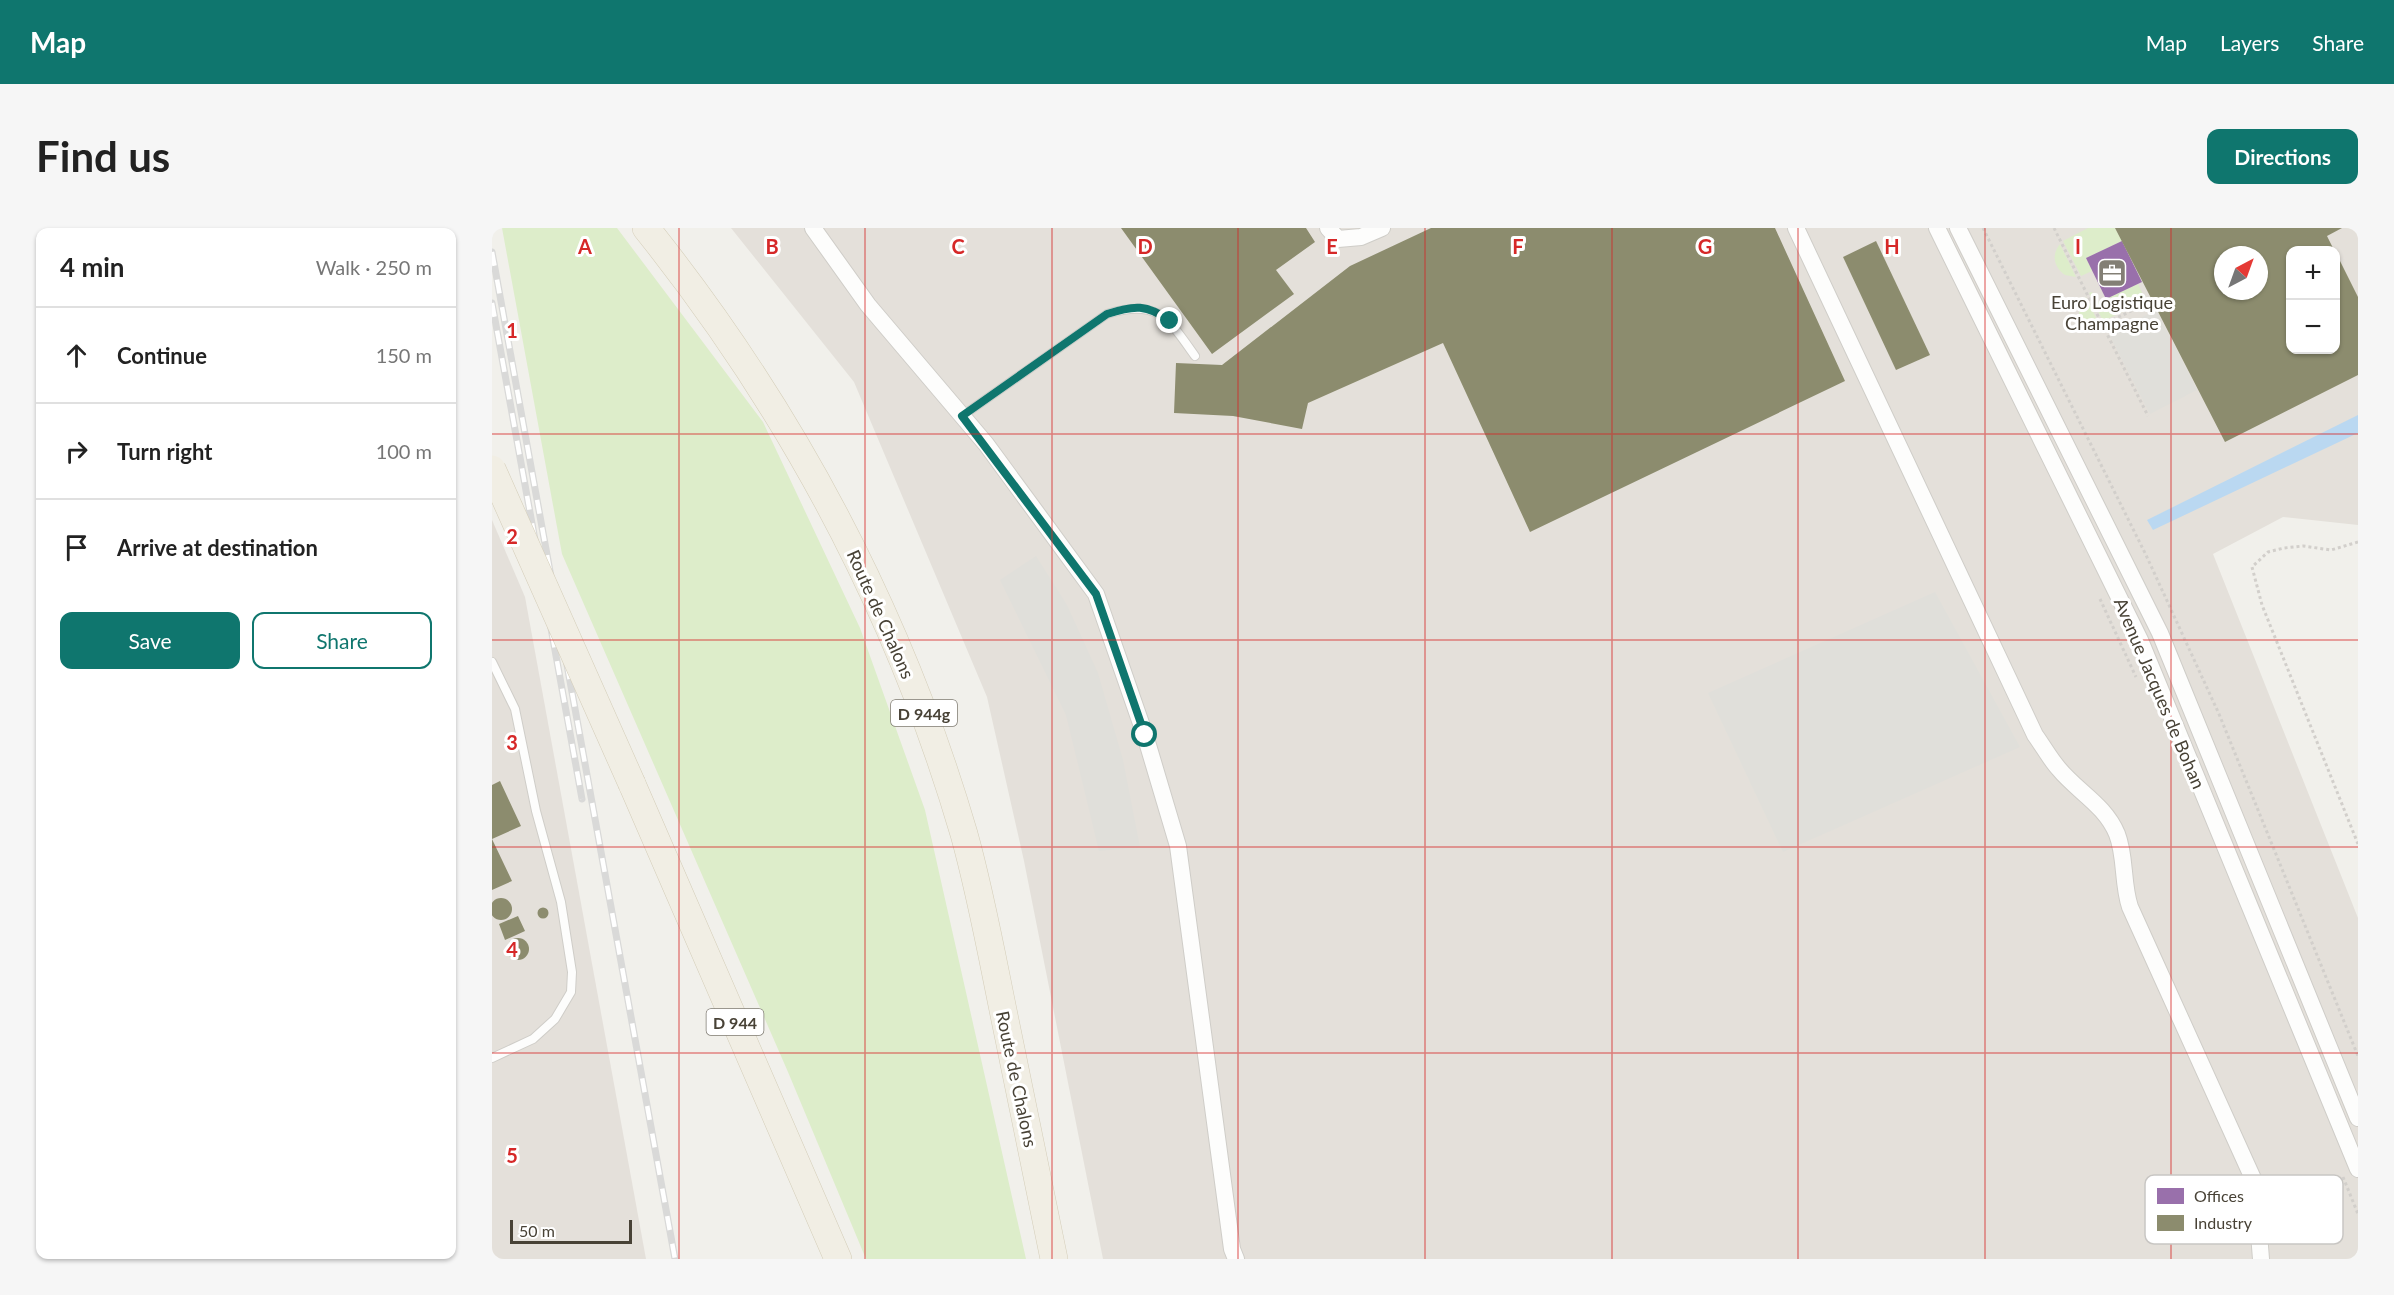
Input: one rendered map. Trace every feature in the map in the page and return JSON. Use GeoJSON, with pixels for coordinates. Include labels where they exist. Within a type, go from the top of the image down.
{"type":"FeatureCollection","features":[{"type":"Feature","properties":{"kind":"main road","name":"Route de Chalons"},"geometry":{"type":"LineString","coordinates":[[646,228],[701,299],[755,378],[811,468],[859,562],[934,738],[964,836],[990,944],[1054,1259]]}},
{"type":"Feature","properties":{"kind":"main road","name":"D 944"},"geometry":{"type":"LineString","coordinates":[[492,469],[632,784],[837,1259]]}},
{"type":"Feature","properties":{"kind":"street"},"geometry":{"type":"LineString","coordinates":[[813,228],[868,305],[962,416],[1096,594],[1145,735],[1178,846],[1232,1249],[1236,1259]]}},
{"type":"Feature","properties":{"kind":"street"},"geometry":{"type":"LineString","coordinates":[[1328,228],[1338,239],[1361,237],[1382,228]]}},
{"type":"Feature","properties":{"kind":"street"},"geometry":{"type":"LineString","coordinates":[[1796,228],[2035,735],[2059,769],[2096,802],[2116,831],[2121,845],[2124,887],[2130,907],[2251,1175]]}},
{"type":"Feature","properties":{"kind":"street","name":"Avenue Jacques de Bohan"},"geometry":{"type":"LineString","coordinates":[[1937,228],[2140,640],[2358,1169]]}},
{"type":"Feature","properties":{"kind":"street","name":"Avenue Jacques de Bohan"},"geometry":{"type":"LineString","coordinates":[[1958,228],[2160,633],[2358,1118]]}},
{"type":"Feature","properties":{"kind":"street"},"geometry":{"type":"LineString","coordinates":[[2260,1244],[2261,1259]]}},
{"type":"Feature","properties":{"kind":"lane"},"geometry":{"type":"LineString","coordinates":[[962,416],[1107,314],[1128,307],[1150,308],[1170,321],[1195,356]]}},
{"type":"Feature","properties":{"kind":"lane"},"geometry":{"type":"LineString","coordinates":[[492,662],[515,709],[536,810],[561,902],[572,972],[571,992],[555,1019],[533,1039],[492,1058]]}},
{"type":"Feature","properties":{"kind":"path"},"geometry":{"type":"LineString","coordinates":[[2054,228],[2148,416]]}},
{"type":"Feature","properties":{"kind":"path"},"geometry":{"type":"LineString","coordinates":[[2102,325],[2152,301]]}},
{"type":"Feature","properties":{"kind":"path"},"geometry":{"type":"LineString","coordinates":[[2358,542],[2331,550],[2303,546],[2284,548],[2268,552],[2252,567],[2262,605],[2358,844]]}},
{"type":"Feature","properties":{"kind":"path"},"geometry":{"type":"LineString","coordinates":[[2099,598],[2139,683]]}},
{"type":"Feature","properties":{"kind":"path"},"geometry":{"type":"LineString","coordinates":[[2340,1170],[2342,1175]]}},
{"type":"Feature","properties":{"kind":"path"},"geometry":{"type":"LineString","coordinates":[[2343,1177],[2358,1214]]}},
{"type":"Feature","properties":{"kind":"shaded area"},"geometry":{"type":"Polygon","coordinates":[[[731,228],[2358,228],[2358,525],[2283,517],[2213,554],[2358,918],[2358,1259],[1103,1259],[1024,861],[987,697],[854,382],[731,228]]]}},
{"type":"Feature","properties":{"kind":"shaded area"},"geometry":{"type":"Polygon","coordinates":[[[2156,310],[2197,390],[2150,414],[2109,334],[2156,310]]]}},
{"type":"Feature","properties":{"kind":"shaded area"},"geometry":{"type":"Polygon","coordinates":[[[492,520],[525,597],[646,1259],[492,1259],[492,520]]]}},
{"type":"Feature","properties":{"kind":"shaded area"},"geometry":{"type":"Polygon","coordinates":[[[1036,556],[1067,605],[1098,673],[1123,760],[1140,847],[1099,851],[1066,715],[1000,580],[1036,556]]]}},
{"type":"Feature","properties":{"kind":"shaded area"},"geometry":{"type":"Polygon","coordinates":[[[1935,592],[2020,747],[1783,852],[1708,693],[1935,592]]]}},
{"type":"Feature","properties":{"kind":"green space"},"geometry":{"type":"Polygon","coordinates":[[[502,228],[617,228],[763,422],[860,628],[925,810],[1026,1259],[866,1259],[788,1072],[562,554],[502,228]]]}},
{"type":"Feature","properties":{"kind":"green space"},"geometry":{"type":"Polygon","coordinates":[[[2088,228],[2115,228],[2122,241],[2086,258],[2092,271],[2081,276],[2063,241],[2088,228]]]}},
{"type":"Feature","properties":{"kind":"green space"},"geometry":{"type":"Polygon","coordinates":[[[2060,244],[2076,277],[2065,275],[2056,265],[2055,252],[2060,244]]]}},
{"type":"Feature","properties":{"kind":"green space"},"geometry":{"type":"Polygon","coordinates":[[[2138,284],[2146,301],[2103,321],[2089,293],[2092,292],[2098,302],[2138,284]]]}},
{"type":"Feature","properties":{"kind":"green space"},"geometry":{"type":"Polygon","coordinates":[[[2086,297],[2098,322],[2088,322],[2079,315],[2079,309],[2086,297]]]}},
{"type":"Feature","properties":{"kind":"water"},"geometry":{"type":"Polygon","coordinates":[[[2358,415],[2358,433],[2153,530],[2147,520],[2358,415]]]}},
{"type":"Feature","properties":{"kind":"building: Offices"},"geometry":{"type":"Polygon","coordinates":[[[2122,241],[2142,282],[2106,299],[2086,258],[2122,241]]]}},
{"type":"Feature","properties":{"kind":"building: Industry"},"geometry":{"type":"Polygon","coordinates":[[[1121,228],[1306,228],[1315,242],[1276,270],[1294,294],[1212,354],[1121,228]]]}},
{"type":"Feature","properties":{"kind":"building: Industry"},"geometry":{"type":"Polygon","coordinates":[[[1431,228],[1775,228],[1845,381],[1530,532],[1443,343],[1308,403],[1302,429],[1233,416],[1174,413],[1176,363],[1222,365],[1350,266],[1431,228]]]}},
{"type":"Feature","properties":{"kind":"building: Industry"},"geometry":{"type":"Polygon","coordinates":[[[2115,228],[2342,228],[2327,236],[2332,246],[2286,246],[2286,354],[2340,354],[2340,261],[2358,297],[2358,375],[2225,442],[2115,228]]]}},
{"type":"Feature","properties":{"kind":"building: Industry"},"geometry":{"type":"Polygon","coordinates":[[[1876,241],[1930,355],[1896,370],[1843,257],[1876,241]]]}},
{"type":"Feature","properties":{"kind":"building: Industry"},"geometry":{"type":"Polygon","coordinates":[[[500,781],[521,826],[492,839],[492,785],[500,781]]]}},
{"type":"Feature","properties":{"kind":"building: Industry"},"geometry":{"type":"Polygon","coordinates":[[[492,839],[512,881],[492,890],[492,839]]]}},
{"type":"Feature","properties":{"kind":"building: Industry"},"geometry":{"type":"Polygon","coordinates":[[[501,898],[509,901],[512,909],[509,917],[501,920],[493,917],[490,909],[493,901],[501,898]]]}},
{"type":"Feature","properties":{"kind":"building: Industry"},"geometry":{"type":"Polygon","coordinates":[[[543,907],[549,913],[543,919],[537,913],[543,907]]]}},
{"type":"Feature","properties":{"kind":"building: Industry"},"geometry":{"type":"Polygon","coordinates":[[[518,916],[525,931],[505,940],[499,924],[518,916]]]}},
{"type":"Feature","properties":{"kind":"building: Industry"},"geometry":{"type":"Polygon","coordinates":[[[518,938],[526,941],[529,949],[526,957],[518,960],[510,957],[507,949],[510,941],[518,938]]]}},
{"type":"Feature","properties":{"kind":"railway"},"geometry":{"type":"LineString","coordinates":[[492,252],[675,1259]]}},
{"type":"Feature","properties":{"kind":"railway"},"geometry":{"type":"LineString","coordinates":[[492,303],[582,799]]}},
{"type":"Feature","properties":{"kind":"place","name":"Euro Logistique Champagne"},"geometry":{"type":"Point","coordinates":[2112,273]}},
{"type":"Feature","properties":{"kind":"route"},"geometry":{"type":"LineString","coordinates":[[1145,735],[1096,594],[986,444],[962,416],[1107,314],[1128,307],[1150,308],[1170,321]]}}]}
